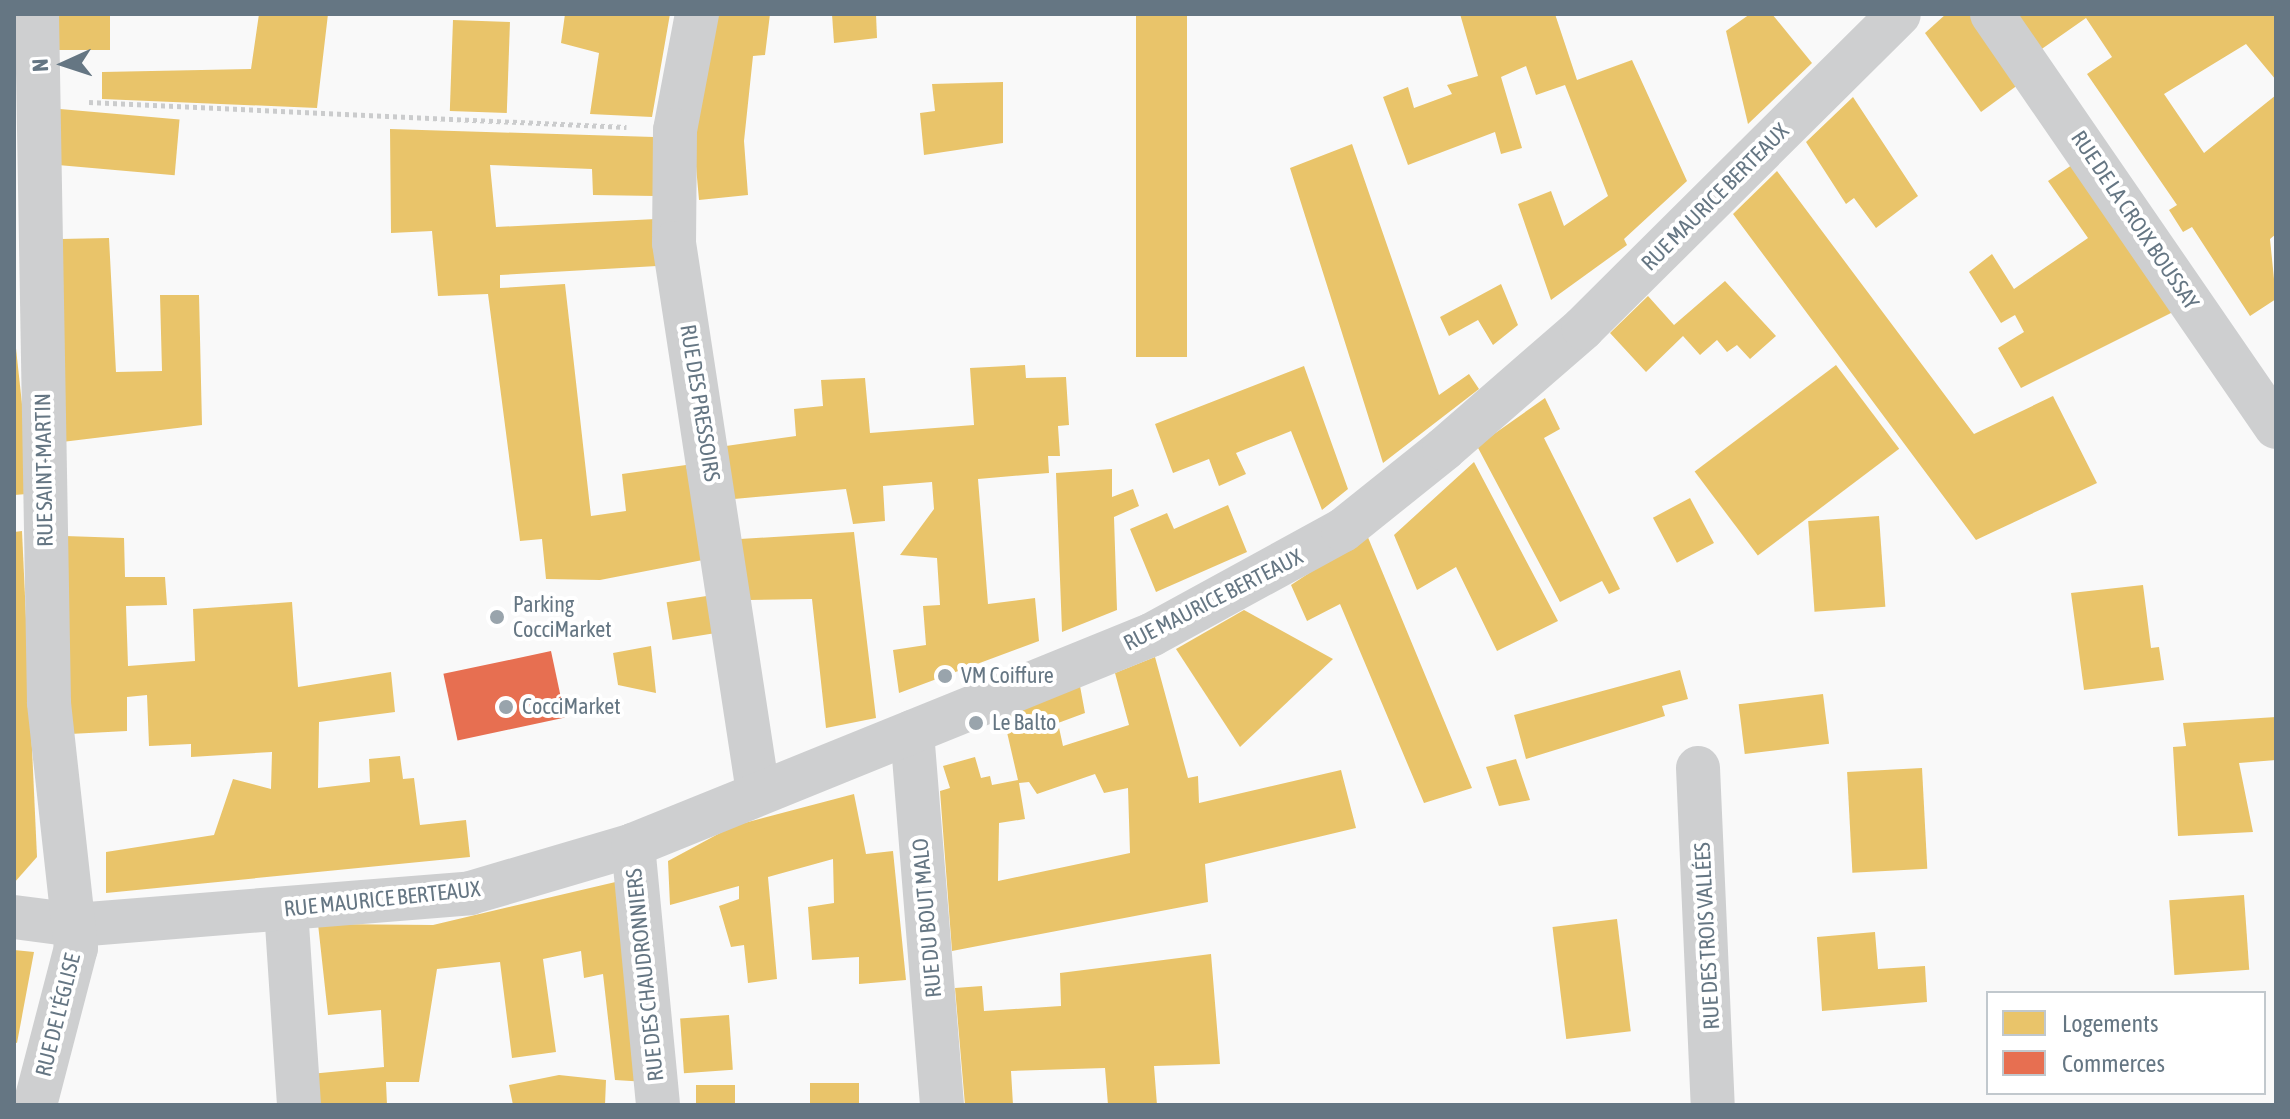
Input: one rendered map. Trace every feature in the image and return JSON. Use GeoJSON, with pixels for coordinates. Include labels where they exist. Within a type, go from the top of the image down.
{"type":"FeatureCollection","features":[{"type":"Feature","properties":{"kind":"street","name":"RUE SAINT-MARTIN"},"geometry":{"type":"LineString","coordinates":[[37,14],[36,100],[49,702],[76,925]]}},
{"type":"Feature","properties":{"kind":"street","name":"RUE DES PRESSOIRS"},"geometry":{"type":"LineString","coordinates":[[697,14],[675,130],[674,243],[758,792]]}},
{"type":"Feature","properties":{"kind":"street","name":"RUE MAURICE BERTEAUX"},"geometry":{"type":"LineString","coordinates":[[14,917],[76,925],[470,893],[633,845],[1151,635],[1343,530],[1583,328],[1899,14]]}},
{"type":"Feature","properties":{"kind":"street","name":"RUE DE LA CROIX BOUSSAY"},"geometry":{"type":"LineString","coordinates":[[1992,14],[2276,427]]}},
{"type":"Feature","properties":{"kind":"street","name":"RUE DU BOUT MALO"},"geometry":{"type":"LineString","coordinates":[[912,732],[942,1105]]}},
{"type":"Feature","properties":{"kind":"street","name":"RUE DES TROIS VALLÉES"},"geometry":{"type":"LineString","coordinates":[[1698,768],[1713,1105]]}},
{"type":"Feature","properties":{"kind":"street","name":"RUE DES CHAUDRONNIERS"},"geometry":{"type":"LineString","coordinates":[[633,845],[658,1105]]}},
{"type":"Feature","properties":{"kind":"street"},"geometry":{"type":"LineString","coordinates":[[286,909],[299,1105]]}},
{"type":"Feature","properties":{"kind":"street","name":"RUE DE L'ÉGLISE"},"geometry":{"type":"LineString","coordinates":[[35,1105],[76,925]]}},
{"type":"Feature","properties":{"kind":"path"},"geometry":{"type":"LineString","coordinates":[[36,100],[675,130]]}},
{"type":"Feature","properties":{"kind":"building: Logements"},"geometry":{"type":"Polygon","coordinates":[[[58,14],[110,14],[110,50],[58,50],[58,14]]]}},
{"type":"Feature","properties":{"kind":"building: Logements"},"geometry":{"type":"Polygon","coordinates":[[[259,14],[328,14],[317,108],[102,99],[102,72],[251,69],[259,14]]]}},
{"type":"Feature","properties":{"kind":"building: Logements"},"geometry":{"type":"Polygon","coordinates":[[[565,14],[670,14],[652,117],[590,114],[599,53],[561,43],[565,14]]]}},
{"type":"Feature","properties":{"kind":"building: Logements"},"geometry":{"type":"Polygon","coordinates":[[[713,14],[770,14],[765,55],[753,56],[744,141],[748,195],[699,200],[694,144],[713,14]]]}},
{"type":"Feature","properties":{"kind":"building: Logements"},"geometry":{"type":"Polygon","coordinates":[[[832,14],[876,14],[877,38],[834,43],[832,14]]]}},
{"type":"Feature","properties":{"kind":"building: Logements"},"geometry":{"type":"Polygon","coordinates":[[[1136,14],[1187,14],[1187,357],[1136,357],[1136,14]]]}},
{"type":"Feature","properties":{"kind":"building: Logements"},"geometry":{"type":"Polygon","coordinates":[[[1460,14],[1555,14],[1577,80],[1632,60],[1687,181],[1624,239],[1627,245],[1551,300],[1518,204],[1551,191],[1564,226],[1608,196],[1565,85],[1536,95],[1526,66],[1501,77],[1522,148],[1501,154],[1495,132],[1408,165],[1383,97],[1408,87],[1414,108],[1452,94],[1447,85],[1478,76],[1460,14]]]}},
{"type":"Feature","properties":{"kind":"building: Logements"},"geometry":{"type":"Polygon","coordinates":[[[1750,14],[1772,14],[1812,63],[1748,124],[1726,31],[1750,14]]]}},
{"type":"Feature","properties":{"kind":"building: Logements"},"geometry":{"type":"Polygon","coordinates":[[[1946,14],[1980,14],[2026,79],[1981,112],[1925,33],[1946,14]]]}},
{"type":"Feature","properties":{"kind":"building: Logements"},"geometry":{"type":"Polygon","coordinates":[[[2009,14],[2276,14],[2276,80],[2246,44],[2164,94],[2204,153],[2276,95],[2276,234],[2270,239],[2276,299],[2250,316],[2192,227],[2183,232],[2169,210],[2177,205],[2087,74],[2112,57],[2086,18],[2036,53],[2009,14]]]}},
{"type":"Feature","properties":{"kind":"building: Logements"},"geometry":{"type":"Polygon","coordinates":[[[453,20],[510,22],[507,113],[450,111],[453,20]]]}},
{"type":"Feature","properties":{"kind":"building: Logements"},"geometry":{"type":"Polygon","coordinates":[[[1003,82],[1003,143],[924,155],[920,113],[935,111],[932,84],[1003,82]]]}},
{"type":"Feature","properties":{"kind":"building: Logements"},"geometry":{"type":"Polygon","coordinates":[[[1853,97],[1918,196],[1876,228],[1854,198],[1846,204],[1806,142],[1853,97]]]}},
{"type":"Feature","properties":{"kind":"building: Logements"},"geometry":{"type":"Polygon","coordinates":[[[60,109],[180,119],[175,175],[55,165],[60,109]]]}},
{"type":"Feature","properties":{"kind":"building: Logements"},"geometry":{"type":"Polygon","coordinates":[[[390,129],[654,137],[655,196],[593,195],[592,169],[490,165],[496,227],[656,219],[657,266],[500,275],[500,288],[565,284],[591,516],[626,511],[622,474],[686,465],[708,559],[600,580],[546,579],[542,539],[520,541],[488,294],[438,296],[432,231],[391,233],[390,129]]]}},
{"type":"Feature","properties":{"kind":"building: Logements"},"geometry":{"type":"Polygon","coordinates":[[[1352,144],[1439,395],[1469,374],[1479,389],[1383,463],[1290,168],[1352,144]]]}},
{"type":"Feature","properties":{"kind":"building: Logements"},"geometry":{"type":"Polygon","coordinates":[[[2081,159],[2183,307],[2021,388],[1998,348],[2024,332],[2015,315],[2001,323],[1969,272],[1992,254],[2014,289],[2088,238],[2048,181],[2081,159]]]}},
{"type":"Feature","properties":{"kind":"building: Logements"},"geometry":{"type":"Polygon","coordinates":[[[1777,171],[1974,434],[2053,396],[2097,483],[1976,540],[1733,214],[1777,171]]]}},
{"type":"Feature","properties":{"kind":"building: Logements"},"geometry":{"type":"Polygon","coordinates":[[[109,238],[116,372],[162,371],[160,295],[199,295],[202,425],[62,442],[61,239],[109,238]]]}},
{"type":"Feature","properties":{"kind":"building: Logements"},"geometry":{"type":"Polygon","coordinates":[[[1725,281],[1776,336],[1750,359],[1737,345],[1727,352],[1717,340],[1700,355],[1683,336],[1646,372],[1610,333],[1648,296],[1674,325],[1725,281]]]}},
{"type":"Feature","properties":{"kind":"building: Logements"},"geometry":{"type":"Polygon","coordinates":[[[1501,284],[1518,325],[1493,345],[1478,320],[1449,336],[1440,317],[1501,284]]]}},
{"type":"Feature","properties":{"kind":"building: Logements"},"geometry":{"type":"Polygon","coordinates":[[[14,330],[26,441],[27,494],[14,495],[14,330]]]}},
{"type":"Feature","properties":{"kind":"building: Logements"},"geometry":{"type":"Polygon","coordinates":[[[1025,365],[1026,378],[1066,377],[1069,425],[1058,426],[1060,456],[1048,456],[1049,473],[978,479],[988,604],[1035,598],[1039,641],[899,693],[893,650],[926,645],[923,606],[940,605],[937,558],[900,555],[934,509],[932,482],[883,486],[885,521],[853,524],[846,489],[734,499],[726,446],[796,436],[794,409],[823,406],[821,380],[865,378],[870,433],[974,425],[970,368],[1025,365]]]}},
{"type":"Feature","properties":{"kind":"building: Logements"},"geometry":{"type":"Polygon","coordinates":[[[1836,365],[1899,449],[1758,555],[1695,472],[1836,365]]]}},
{"type":"Feature","properties":{"kind":"building: Logements"},"geometry":{"type":"Polygon","coordinates":[[[1304,366],[1348,489],[1322,510],[1291,431],[1236,453],[1246,474],[1219,486],[1209,459],[1173,473],[1155,424],[1304,366]]]}},
{"type":"Feature","properties":{"kind":"building: Logements"},"geometry":{"type":"Polygon","coordinates":[[[1545,398],[1560,429],[1544,438],[1620,589],[1609,594],[1602,581],[1560,602],[1477,446],[1545,398]]]}},
{"type":"Feature","properties":{"kind":"building: Logements"},"geometry":{"type":"Polygon","coordinates":[[[1474,462],[1558,621],[1497,651],[1456,567],[1417,590],[1394,535],[1474,462]]]}},
{"type":"Feature","properties":{"kind":"building: Logements"},"geometry":{"type":"Polygon","coordinates":[[[1112,469],[1112,497],[1133,489],[1139,506],[1114,517],[1117,610],[1062,632],[1056,473],[1112,469]]]}},
{"type":"Feature","properties":{"kind":"building: Logements"},"geometry":{"type":"Polygon","coordinates":[[[1690,498],[1714,543],[1677,563],[1653,518],[1690,498]]]}},
{"type":"Feature","properties":{"kind":"building: Logements"},"geometry":{"type":"Polygon","coordinates":[[[1228,505],[1247,552],[1156,592],[1130,529],[1167,513],[1174,529],[1228,505]]]}},
{"type":"Feature","properties":{"kind":"building: Logements"},"geometry":{"type":"Polygon","coordinates":[[[1879,516],[1885,607],[1815,612],[1808,521],[1879,516]]]}},
{"type":"Feature","properties":{"kind":"building: Logements"},"geometry":{"type":"Polygon","coordinates":[[[22,531],[37,857],[14,883],[14,532],[22,531]]]}},
{"type":"Feature","properties":{"kind":"building: Logements"},"geometry":{"type":"Polygon","coordinates":[[[854,532],[876,718],[826,728],[812,599],[749,600],[740,539],[854,532]]]}},
{"type":"Feature","properties":{"kind":"building: Logements"},"geometry":{"type":"Polygon","coordinates":[[[1367,535],[1472,788],[1424,803],[1340,604],[1307,621],[1291,585],[1367,535]]]}},
{"type":"Feature","properties":{"kind":"building: Logements"},"geometry":{"type":"Polygon","coordinates":[[[65,536],[124,538],[125,577],[165,577],[167,605],[126,606],[128,666],[195,661],[193,609],[292,602],[298,687],[391,672],[395,712],[319,722],[318,788],[370,782],[369,759],[400,756],[403,779],[414,778],[420,825],[466,820],[470,857],[106,893],[106,852],[214,835],[233,779],[271,789],[272,752],[191,757],[191,744],[149,746],[147,695],[127,697],[127,731],[70,734],[65,536]]]}},
{"type":"Feature","properties":{"kind":"building: Logements"},"geometry":{"type":"Polygon","coordinates":[[[2143,585],[2151,648],[2159,647],[2164,680],[2084,690],[2071,593],[2143,585]]]}},
{"type":"Feature","properties":{"kind":"building: Logements"},"geometry":{"type":"Polygon","coordinates":[[[713,595],[719,633],[673,640],[667,602],[713,595]]]}},
{"type":"Feature","properties":{"kind":"building: Logements"},"geometry":{"type":"Polygon","coordinates":[[[1244,610],[1333,659],[1240,747],[1176,649],[1244,610]]]}},
{"type":"Feature","properties":{"kind":"building: Logements"},"geometry":{"type":"Polygon","coordinates":[[[651,646],[656,693],[618,685],[613,653],[651,646]]]}},
{"type":"Feature","properties":{"kind":"building: Logements"},"geometry":{"type":"Polygon","coordinates":[[[1155,657],[1188,778],[1198,776],[1199,803],[1341,770],[1356,828],[1205,864],[1208,902],[952,951],[940,791],[950,788],[943,766],[975,757],[981,778],[990,776],[992,785],[1018,780],[1003,715],[1080,686],[1085,713],[1058,723],[1063,746],[1129,725],[1115,673],[1155,657]],[[1095,774],[1037,794],[1029,782],[1019,783],[1025,819],[999,823],[998,881],[1130,853],[1128,788],[1104,793],[1095,774]]]}},
{"type":"Feature","properties":{"kind":"building: Logements"},"geometry":{"type":"Polygon","coordinates":[[[1680,670],[1688,699],[1662,706],[1665,716],[1526,759],[1514,715],[1680,670]]]}},
{"type":"Feature","properties":{"kind":"building: Logements"},"geometry":{"type":"Polygon","coordinates":[[[1823,694],[1829,744],[1745,754],[1739,704],[1823,694]]]}},
{"type":"Feature","properties":{"kind":"building: Logements"},"geometry":{"type":"Polygon","coordinates":[[[2276,717],[2276,760],[2239,763],[2253,832],[2178,836],[2173,747],[2186,746],[2183,723],[2276,717]]]}},
{"type":"Feature","properties":{"kind":"building: Logements"},"geometry":{"type":"Polygon","coordinates":[[[1516,759],[1530,800],[1499,806],[1486,767],[1516,759]]]}},
{"type":"Feature","properties":{"kind":"building: Logements"},"geometry":{"type":"Polygon","coordinates":[[[1922,768],[1927,869],[1852,873],[1847,772],[1922,768]]]}},
{"type":"Feature","properties":{"kind":"building: Logements"},"geometry":{"type":"Polygon","coordinates":[[[854,794],[866,854],[893,851],[906,980],[859,984],[859,957],[812,960],[808,907],[834,903],[833,859],[768,877],[777,979],[748,983],[744,945],[731,947],[719,906],[739,899],[739,886],[670,905],[668,861],[733,826],[854,794]]]}},
{"type":"Feature","properties":{"kind":"building: Logements"},"geometry":{"type":"Polygon","coordinates":[[[624,880],[647,1082],[615,1080],[603,974],[584,978],[581,951],[543,959],[556,1052],[512,1058],[500,962],[437,969],[419,1082],[386,1082],[387,1105],[312,1105],[310,1074],[384,1067],[381,1010],[328,1015],[318,924],[433,925],[624,880]]]}},
{"type":"Feature","properties":{"kind":"building: Logements"},"geometry":{"type":"Polygon","coordinates":[[[2244,895],[2249,970],[2174,975],[2169,900],[2244,895]]]}},
{"type":"Feature","properties":{"kind":"building: Logements"},"geometry":{"type":"Polygon","coordinates":[[[1617,919],[1631,1031],[1566,1039],[1552,927],[1617,919]]]}},
{"type":"Feature","properties":{"kind":"building: Logements"},"geometry":{"type":"Polygon","coordinates":[[[1875,932],[1878,969],[1925,966],[1927,1002],[1822,1011],[1817,937],[1875,932]]]}},
{"type":"Feature","properties":{"kind":"building: Logements"},"geometry":{"type":"Polygon","coordinates":[[[14,950],[34,952],[17,1043],[14,1042],[14,950]]]}},
{"type":"Feature","properties":{"kind":"building: Logements"},"geometry":{"type":"Polygon","coordinates":[[[1211,954],[1220,1064],[1154,1066],[1157,1105],[1108,1105],[1105,1068],[1011,1071],[1013,1105],[965,1105],[955,988],[982,986],[984,1011],[1061,1006],[1060,973],[1211,954]]]}},
{"type":"Feature","properties":{"kind":"building: Logements"},"geometry":{"type":"Polygon","coordinates":[[[729,1015],[733,1070],[684,1073],[680,1018],[729,1015]]]}},
{"type":"Feature","properties":{"kind":"building: Logements"},"geometry":{"type":"Polygon","coordinates":[[[559,1075],[606,1080],[605,1105],[513,1105],[509,1085],[559,1075]]]}},
{"type":"Feature","properties":{"kind":"building: Logements"},"geometry":{"type":"Polygon","coordinates":[[[810,1083],[859,1083],[859,1105],[810,1105],[810,1083]]]}},
{"type":"Feature","properties":{"kind":"building: Logements"},"geometry":{"type":"Polygon","coordinates":[[[696,1085],[735,1085],[735,1105],[696,1105],[696,1085]]]}},
{"type":"Feature","properties":{"kind":"building: Commerces","name":"CocciMarket"},"geometry":{"type":"Polygon","coordinates":[[[551,651],[565,718],[458,740],[443,674],[551,651]]]}},
{"type":"Feature","properties":{"kind":"place","name":"Parking CocciMarket"},"geometry":{"type":"Point","coordinates":[497,617]}},
{"type":"Feature","properties":{"kind":"place","name":"VM Coiffure"},"geometry":{"type":"Point","coordinates":[945,676]}},
{"type":"Feature","properties":{"kind":"place","name":"CocciMarket"},"geometry":{"type":"Point","coordinates":[506,707]}},
{"type":"Feature","properties":{"kind":"place","name":"Le Balto"},"geometry":{"type":"Point","coordinates":[976,723]}}]}
